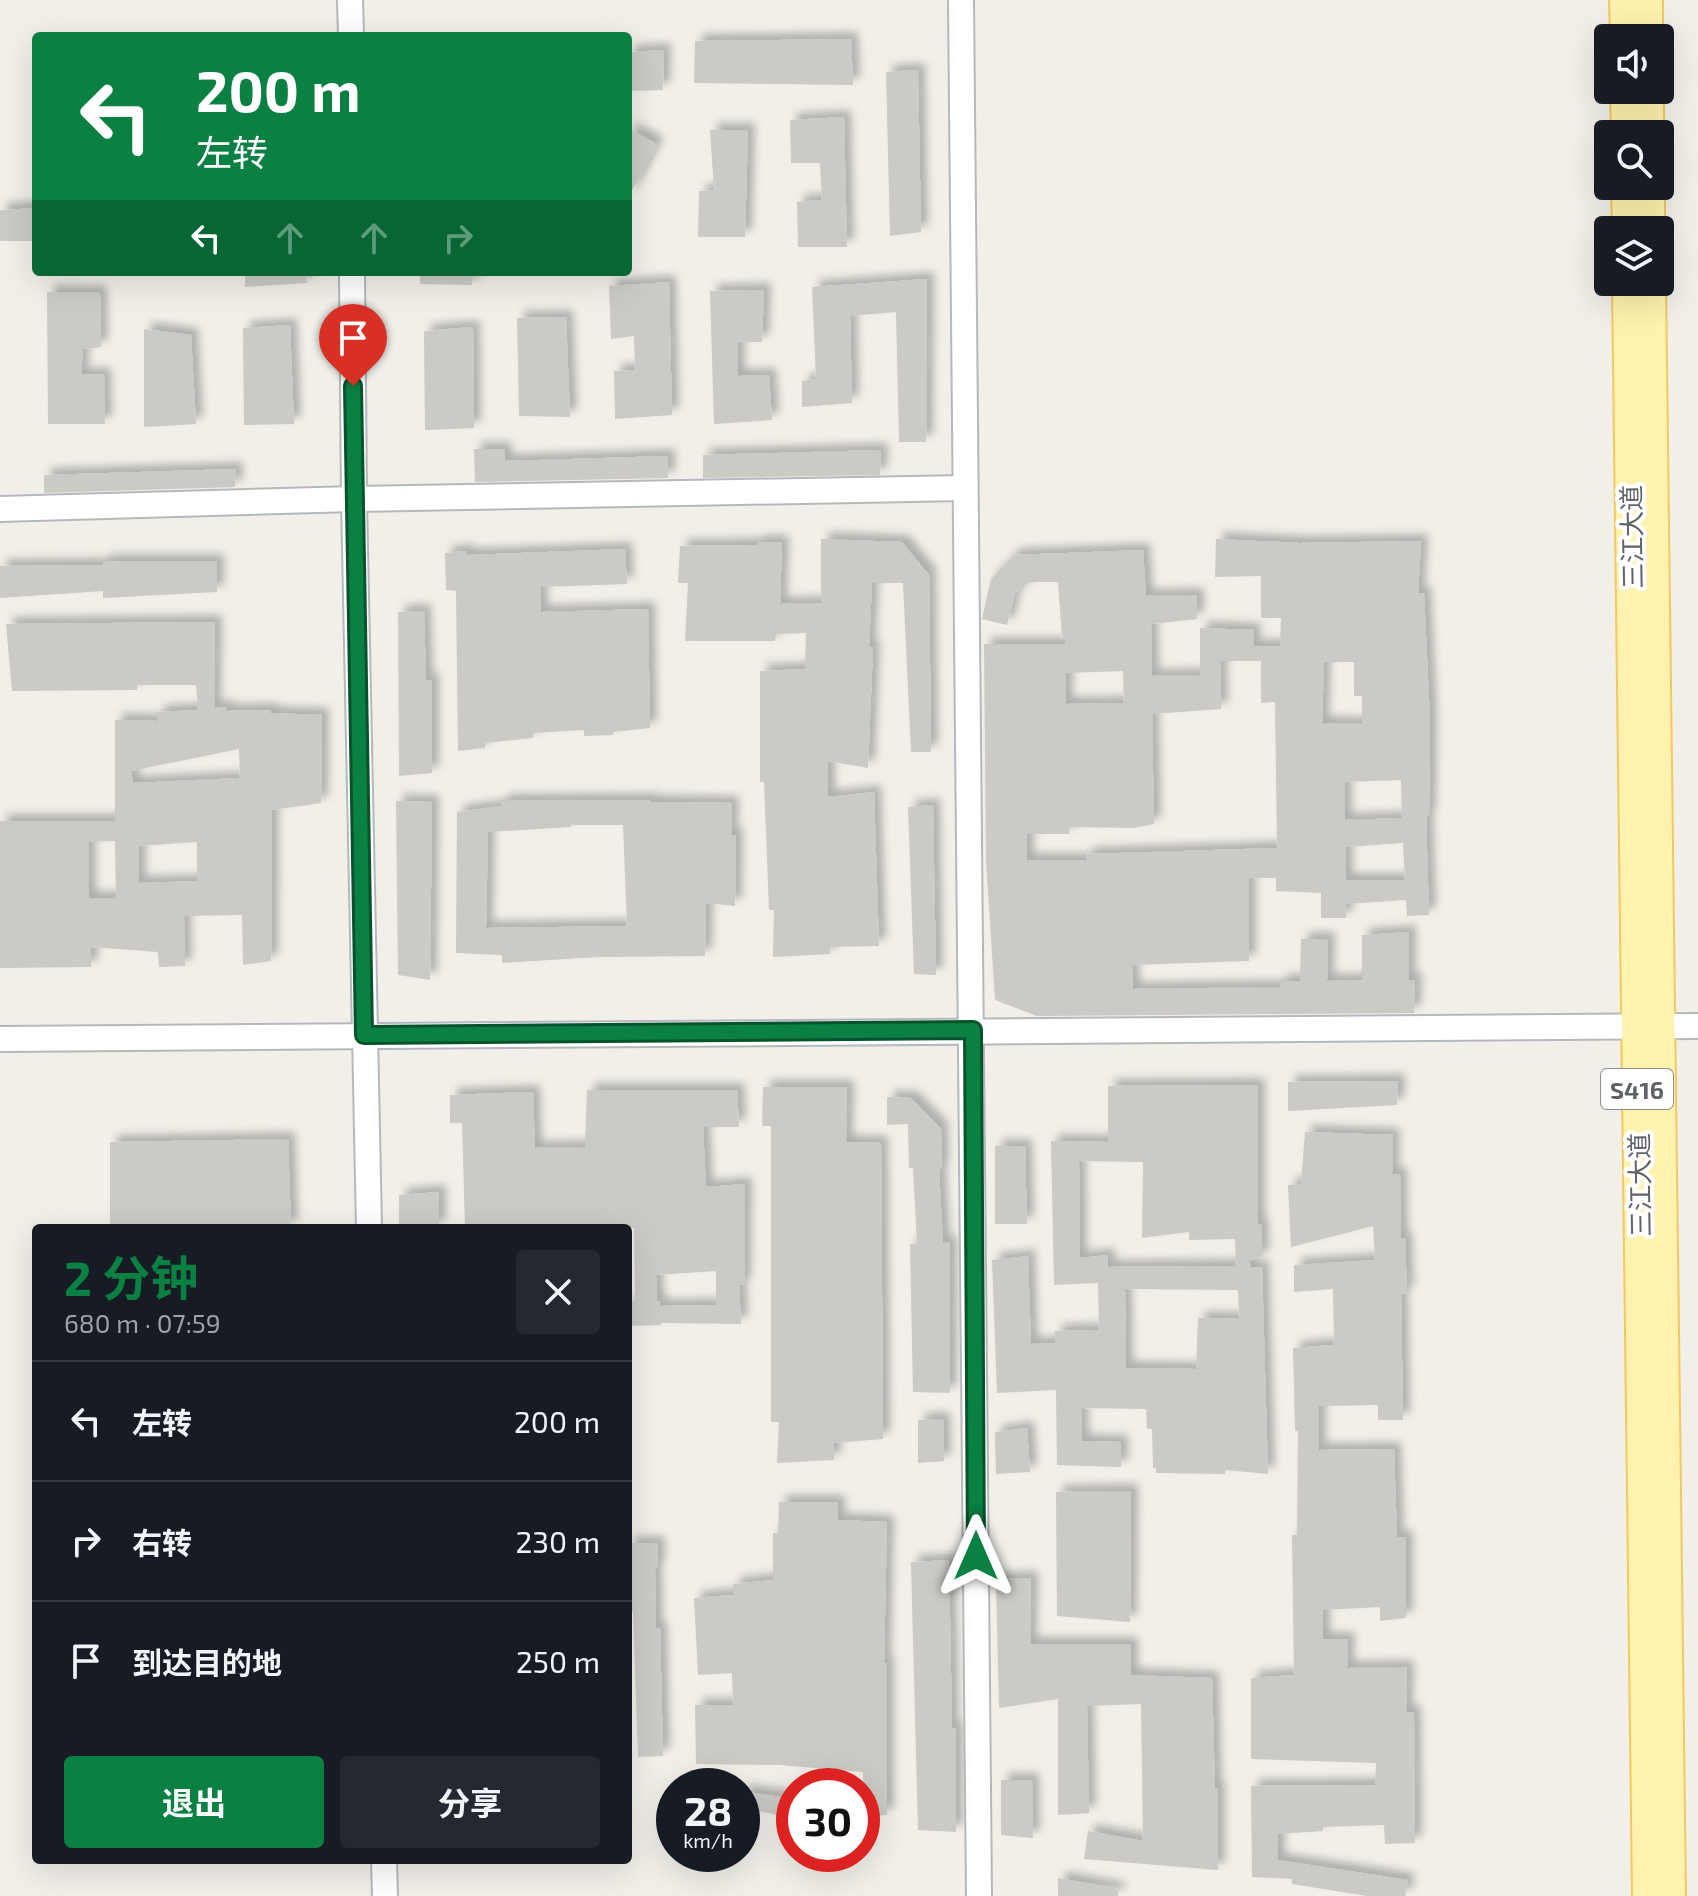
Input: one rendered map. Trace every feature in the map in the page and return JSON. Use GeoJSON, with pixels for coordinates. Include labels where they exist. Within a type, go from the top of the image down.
{"type":"FeatureCollection","features":[{"type":"Feature","properties":{"kind":"main road"},"geometry":{"type":"LineString","coordinates":[[1625,0],[1626,24]]}},
{"type":"Feature","properties":{"kind":"main road"},"geometry":{"type":"LineString","coordinates":[[1647,0],[1647,24]]}},
{"type":"Feature","properties":{"kind":"main road","name":"三江大道"},"geometry":{"type":"LineString","coordinates":[[1628,296],[1670,1896]]}},
{"type":"Feature","properties":{"kind":"main road","name":"三江大道"},"geometry":{"type":"LineString","coordinates":[[1648,1896],[1650,296]]}},
{"type":"Feature","properties":{"kind":"street"},"geometry":{"type":"LineString","coordinates":[[350,0],[351,32]]}},
{"type":"Feature","properties":{"kind":"street"},"geometry":{"type":"LineString","coordinates":[[961,0],[979,1896]]}},
{"type":"Feature","properties":{"kind":"street"},"geometry":{"type":"LineString","coordinates":[[352,276],[369,1224]]}},
{"type":"Feature","properties":{"kind":"street"},"geometry":{"type":"LineString","coordinates":[[0,509],[965,488]]}},
{"type":"Feature","properties":{"kind":"street"},"geometry":{"type":"LineString","coordinates":[[0,1039],[1698,1026]]}},
{"type":"Feature","properties":{"kind":"street"},"geometry":{"type":"LineString","coordinates":[[384,1864],[385,1896]]}},
{"type":"Feature","properties":{"kind":"building"},"geometry":{"type":"Polygon","coordinates":[[[851,39],[853,85],[694,83],[695,41],[851,39]]]}},
{"type":"Feature","properties":{"kind":"building"},"geometry":{"type":"Polygon","coordinates":[[[664,50],[663,90],[632,91],[632,52],[664,50]]]}},
{"type":"Feature","properties":{"kind":"building"},"geometry":{"type":"Polygon","coordinates":[[[918,70],[921,232],[890,236],[886,72],[918,70]]]}},
{"type":"Feature","properties":{"kind":"building"},"geometry":{"type":"Polygon","coordinates":[[[844,117],[847,247],[798,247],[797,202],[822,200],[820,163],[791,163],[790,120],[844,117]]]}},
{"type":"Feature","properties":{"kind":"building"},"geometry":{"type":"Polygon","coordinates":[[[710,130],[748,130],[745,237],[698,237],[699,191],[714,190],[710,130]]]}},
{"type":"Feature","properties":{"kind":"building"},"geometry":{"type":"Polygon","coordinates":[[[632,131],[657,144],[632,191],[632,131]]]}},
{"type":"Feature","properties":{"kind":"building"},"geometry":{"type":"Polygon","coordinates":[[[32,208],[32,241],[0,241],[0,210],[32,208]]]}},
{"type":"Feature","properties":{"kind":"building"},"geometry":{"type":"Polygon","coordinates":[[[245,276],[306,276],[307,283],[245,287],[245,276]]]}},
{"type":"Feature","properties":{"kind":"building"},"geometry":{"type":"Polygon","coordinates":[[[420,276],[472,276],[472,285],[420,284],[420,276]]]}},
{"type":"Feature","properties":{"kind":"building"},"geometry":{"type":"Polygon","coordinates":[[[927,279],[926,442],[899,442],[896,312],[850,316],[852,403],[802,407],[802,381],[816,379],[812,287],[927,279]]]}},
{"type":"Feature","properties":{"kind":"building"},"geometry":{"type":"Polygon","coordinates":[[[669,282],[672,415],[615,419],[614,371],[635,370],[634,336],[611,339],[609,286],[669,282]]]}},
{"type":"Feature","properties":{"kind":"building"},"geometry":{"type":"Polygon","coordinates":[[[764,290],[762,342],[738,342],[738,376],[769,375],[772,420],[714,424],[710,291],[764,290]]]}},
{"type":"Feature","properties":{"kind":"building"},"geometry":{"type":"Polygon","coordinates":[[[47,292],[100,293],[101,347],[83,349],[81,375],[104,374],[105,424],[48,424],[47,292]]]}},
{"type":"Feature","properties":{"kind":"building"},"geometry":{"type":"Polygon","coordinates":[[[566,317],[570,417],[519,416],[517,318],[566,317]]]}},
{"type":"Feature","properties":{"kind":"building"},"geometry":{"type":"Polygon","coordinates":[[[290,325],[294,424],[244,425],[243,328],[290,325]]]}},
{"type":"Feature","properties":{"kind":"building"},"geometry":{"type":"Polygon","coordinates":[[[473,327],[474,428],[425,430],[424,331],[473,327]]]}},
{"type":"Feature","properties":{"kind":"building"},"geometry":{"type":"Polygon","coordinates":[[[144,329],[191,335],[196,424],[144,427],[144,329]]]}},
{"type":"Feature","properties":{"kind":"building"},"geometry":{"type":"Polygon","coordinates":[[[474,449],[504,449],[505,461],[668,456],[668,478],[475,482],[474,449]]]}},
{"type":"Feature","properties":{"kind":"building"},"geometry":{"type":"Polygon","coordinates":[[[881,450],[880,475],[703,478],[703,455],[881,450]]]}},
{"type":"Feature","properties":{"kind":"building"},"geometry":{"type":"Polygon","coordinates":[[[236,469],[235,487],[44,493],[44,475],[236,469]]]}},
{"type":"Feature","properties":{"kind":"building"},"geometry":{"type":"Polygon","coordinates":[[[821,539],[902,542],[929,575],[931,752],[911,752],[903,583],[872,583],[868,768],[828,761],[828,797],[874,792],[879,946],[830,947],[830,954],[773,957],[774,910],[769,910],[764,782],[760,782],[760,671],[805,669],[806,633],[776,634],[775,641],[685,641],[688,583],[678,583],[680,546],[782,542],[780,604],[821,603],[821,539]]]}},
{"type":"Feature","properties":{"kind":"building"},"geometry":{"type":"Polygon","coordinates":[[[1216,539],[1300,543],[1421,541],[1418,594],[1424,593],[1430,721],[1429,816],[1426,816],[1429,915],[1407,916],[1406,900],[1346,904],[1346,918],[1321,918],[1321,893],[1276,891],[1276,878],[1249,878],[1249,961],[1132,965],[1133,989],[1280,987],[1280,981],[1300,981],[1301,939],[1328,939],[1327,981],[1362,980],[1362,935],[1409,932],[1409,980],[1415,980],[1414,1013],[1037,1016],[995,1000],[986,861],[984,644],[1065,644],[1066,638],[1062,637],[1058,582],[1030,582],[1015,593],[1007,625],[982,619],[991,579],[1014,555],[1143,550],[1146,596],[1197,595],[1197,619],[1151,624],[1152,676],[1200,675],[1200,628],[1254,630],[1253,646],[1280,646],[1281,618],[1261,618],[1261,576],[1215,577],[1216,539]],[[1220,661],[1221,709],[1152,714],[1154,824],[1133,828],[1069,827],[1069,834],[1027,834],[1027,860],[1086,860],[1086,854],[1277,848],[1275,702],[1261,703],[1261,661],[1220,661]],[[1324,662],[1322,723],[1362,724],[1362,696],[1354,696],[1354,662],[1324,662]],[[1123,671],[1066,673],[1066,704],[1124,703],[1123,671]],[[1401,780],[1345,782],[1345,820],[1402,818],[1401,780]],[[1403,843],[1346,847],[1346,880],[1405,880],[1403,843]]]}},
{"type":"Feature","properties":{"kind":"building"},"geometry":{"type":"Polygon","coordinates":[[[625,549],[627,584],[541,587],[541,612],[648,609],[650,728],[613,732],[613,735],[584,736],[584,730],[533,733],[533,738],[485,743],[485,748],[458,751],[456,591],[446,590],[445,553],[467,551],[467,555],[625,549]]]}},
{"type":"Feature","properties":{"kind":"building"},"geometry":{"type":"Polygon","coordinates":[[[103,561],[217,561],[217,592],[103,598],[103,591],[0,598],[0,566],[103,565],[103,561]]]}},
{"type":"Feature","properties":{"kind":"building"},"geometry":{"type":"Polygon","coordinates":[[[424,611],[426,680],[432,680],[432,773],[399,776],[398,612],[424,611]]]}},
{"type":"Feature","properties":{"kind":"building"},"geometry":{"type":"Polygon","coordinates":[[[215,622],[214,708],[322,715],[321,803],[272,810],[271,961],[243,965],[242,915],[184,916],[185,966],[159,967],[158,952],[91,947],[91,967],[0,968],[0,821],[115,821],[115,720],[157,721],[157,712],[198,710],[196,685],[137,685],[137,690],[12,691],[6,624],[215,622]],[[239,749],[131,771],[133,783],[240,778],[239,749]],[[115,841],[89,842],[89,898],[116,898],[115,841]],[[197,842],[139,846],[139,883],[197,881],[197,842]]]}},
{"type":"Feature","properties":{"kind":"building"},"geometry":{"type":"Polygon","coordinates":[[[396,801],[432,802],[430,980],[398,975],[396,801]]]}},
{"type":"Feature","properties":{"kind":"building"},"geometry":{"type":"Polygon","coordinates":[[[501,801],[732,803],[731,835],[736,835],[735,906],[706,903],[705,956],[599,957],[502,963],[502,955],[456,953],[457,812],[501,806],[501,801]],[[571,825],[488,832],[486,928],[627,926],[623,825],[571,825]]]}},
{"type":"Feature","properties":{"kind":"building"},"geometry":{"type":"Polygon","coordinates":[[[933,805],[936,975],[914,974],[908,807],[933,805]]]}},
{"type":"Feature","properties":{"kind":"building"},"geometry":{"type":"Polygon","coordinates":[[[1398,1081],[1397,1105],[1288,1111],[1288,1082],[1398,1081]]]}},
{"type":"Feature","properties":{"kind":"building"},"geometry":{"type":"Polygon","coordinates":[[[1258,1085],[1258,1224],[1261,1224],[1262,1257],[1249,1261],[1251,1268],[1262,1267],[1268,1474],[1225,1470],[1225,1474],[1156,1473],[1156,1468],[1153,1468],[1152,1429],[1147,1429],[1146,1409],[1081,1408],[1082,1441],[1121,1442],[1121,1467],[1057,1465],[1056,1390],[997,1393],[992,1260],[1028,1256],[1031,1344],[1055,1343],[1055,1331],[1099,1330],[1098,1283],[1054,1285],[1051,1141],[1108,1142],[1108,1086],[1258,1085]],[[1079,1161],[1080,1258],[1108,1255],[1108,1267],[1236,1266],[1235,1239],[1189,1240],[1189,1232],[1142,1238],[1143,1162],[1079,1161]],[[1125,1289],[1126,1368],[1196,1369],[1198,1318],[1239,1319],[1238,1290],[1125,1289]]]}},
{"type":"Feature","properties":{"kind":"building"},"geometry":{"type":"Polygon","coordinates":[[[763,1087],[847,1087],[846,1142],[881,1143],[883,1439],[834,1443],[834,1460],[777,1463],[779,1422],[771,1422],[771,1126],[762,1126],[763,1087]]]}},
{"type":"Feature","properties":{"kind":"building"},"geometry":{"type":"Polygon","coordinates":[[[587,1090],[737,1090],[739,1127],[703,1127],[706,1187],[745,1184],[744,1285],[739,1285],[741,1324],[632,1326],[632,1301],[635,1301],[632,1224],[465,1224],[462,1123],[450,1123],[450,1095],[533,1092],[535,1148],[585,1147],[587,1090]],[[716,1271],[656,1275],[660,1306],[716,1305],[716,1271]]]}},
{"type":"Feature","properties":{"kind":"building"},"geometry":{"type":"Polygon","coordinates":[[[887,1097],[911,1098],[941,1129],[942,1169],[939,1169],[943,1243],[950,1242],[950,1393],[913,1392],[910,1244],[917,1244],[913,1168],[909,1168],[908,1124],[887,1125],[887,1097]]]}},
{"type":"Feature","properties":{"kind":"building"},"geometry":{"type":"Polygon","coordinates":[[[1305,1132],[1393,1135],[1392,1175],[1400,1174],[1401,1239],[1405,1238],[1407,1293],[1401,1294],[1403,1420],[1378,1420],[1378,1405],[1319,1406],[1319,1450],[1394,1449],[1397,1538],[1406,1537],[1406,1618],[1380,1621],[1380,1607],[1323,1610],[1323,1639],[1348,1639],[1347,1668],[1407,1667],[1406,1712],[1414,1712],[1415,1843],[1385,1844],[1384,1825],[1323,1827],[1323,1831],[1278,1834],[1278,1860],[1408,1880],[1405,1896],[1367,1896],[1292,1884],[1292,1879],[1252,1877],[1251,1786],[1375,1785],[1376,1763],[1251,1759],[1251,1678],[1294,1675],[1292,1535],[1297,1535],[1298,1431],[1295,1431],[1293,1348],[1334,1345],[1333,1289],[1294,1292],[1294,1265],[1375,1260],[1373,1226],[1291,1247],[1288,1185],[1301,1184],[1305,1132]]]}},
{"type":"Feature","properties":{"kind":"building"},"geometry":{"type":"Polygon","coordinates":[[[288,1139],[291,1224],[110,1224],[110,1142],[288,1139]]]}},
{"type":"Feature","properties":{"kind":"building"},"geometry":{"type":"Polygon","coordinates":[[[995,1146],[1025,1146],[1027,1224],[995,1224],[995,1146]]]}},
{"type":"Feature","properties":{"kind":"building"},"geometry":{"type":"Polygon","coordinates":[[[439,1192],[439,1224],[399,1224],[399,1195],[439,1192]]]}},
{"type":"Feature","properties":{"kind":"building"},"geometry":{"type":"Polygon","coordinates":[[[943,1419],[944,1461],[918,1463],[918,1420],[943,1419]]]}},
{"type":"Feature","properties":{"kind":"building"},"geometry":{"type":"Polygon","coordinates":[[[1027,1428],[1030,1472],[996,1474],[995,1432],[1027,1428]]]}},
{"type":"Feature","properties":{"kind":"building"},"geometry":{"type":"Polygon","coordinates":[[[1131,1491],[1130,1622],[1057,1616],[1056,1492],[1131,1491]]]}},
{"type":"Feature","properties":{"kind":"building"},"geometry":{"type":"Polygon","coordinates":[[[779,1502],[838,1502],[838,1520],[887,1522],[884,1663],[887,1663],[887,1815],[880,1816],[880,1768],[696,1764],[695,1705],[733,1705],[732,1673],[698,1675],[694,1598],[733,1595],[733,1584],[773,1580],[773,1533],[778,1533],[779,1502]]]}},
{"type":"Feature","properties":{"kind":"building"},"geometry":{"type":"Polygon","coordinates":[[[632,1543],[658,1543],[658,1568],[655,1568],[656,1629],[660,1628],[663,1756],[638,1757],[632,1543]]]}},
{"type":"Feature","properties":{"kind":"building"},"geometry":{"type":"Polygon","coordinates":[[[949,1560],[952,1728],[956,1728],[956,1832],[918,1830],[911,1562],[949,1560]]]}},
{"type":"Feature","properties":{"kind":"building"},"geometry":{"type":"Polygon","coordinates":[[[1031,1578],[1030,1644],[1131,1644],[1131,1675],[1212,1678],[1215,1788],[1218,1788],[1218,1870],[1084,1859],[1088,1831],[1143,1841],[1141,1704],[1087,1706],[1089,1813],[1058,1815],[1058,1699],[999,1708],[996,1579],[1031,1578]]]}},
{"type":"Feature","properties":{"kind":"building"},"geometry":{"type":"Polygon","coordinates":[[[1001,1780],[1032,1780],[1033,1838],[1001,1835],[1001,1780]]]}},
{"type":"Feature","properties":{"kind":"building"},"geometry":{"type":"Polygon","coordinates":[[[760,1794],[776,1796],[776,1815],[760,1811],[760,1794]]]}},
{"type":"Feature","properties":{"kind":"building"},"geometry":{"type":"Polygon","coordinates":[[[1058,1878],[1118,1889],[1118,1896],[1058,1896],[1058,1878]]]}},
{"type":"Feature","properties":{"kind":"route"},"geometry":{"type":"LineString","coordinates":[[353,386],[364,1035],[973,1030],[976,1556]]}}]}
